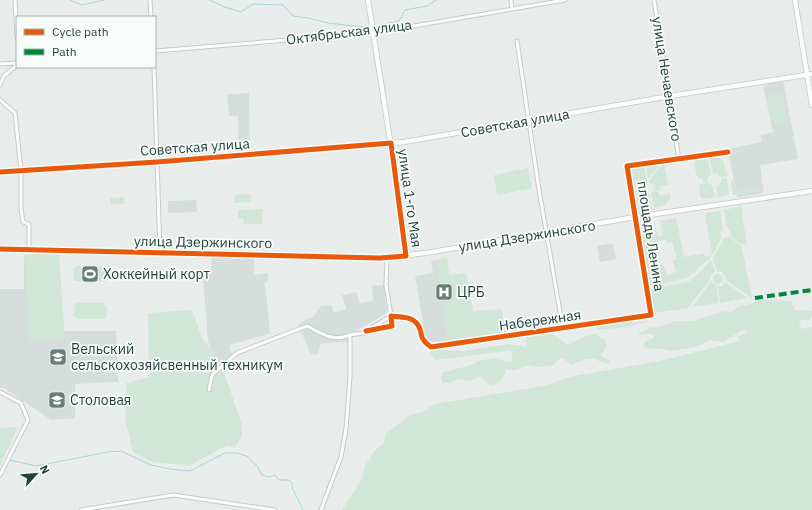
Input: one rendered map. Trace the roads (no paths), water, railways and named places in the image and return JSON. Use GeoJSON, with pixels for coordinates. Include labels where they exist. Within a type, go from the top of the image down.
{"type":"FeatureCollection","features":[{"type":"Feature","properties":{"kind":"main road","name":"улица 1-го Мая"},"geometry":{"type":"LineString","coordinates":[[368,0],[391,143],[406,256]]}},
{"type":"Feature","properties":{"kind":"main road"},"geometry":{"type":"LineString","coordinates":[[795,0],[810,74],[812,105]]}},
{"type":"Feature","properties":{"kind":"main road","name":"Советская улица"},"geometry":{"type":"LineString","coordinates":[[0,172],[157,162],[391,143],[810,74]]}},
{"type":"Feature","properties":{"kind":"main road","name":"улица Дзержинского"},"geometry":{"type":"LineString","coordinates":[[0,249],[387,258],[635,217],[812,191]]}},
{"type":"Feature","properties":{"kind":"street"},"geometry":{"type":"LineString","coordinates":[[15,0],[16,19]]}},
{"type":"Feature","properties":{"kind":"street"},"geometry":{"type":"LineString","coordinates":[[150,0],[151,16]]}},
{"type":"Feature","properties":{"kind":"street"},"geometry":{"type":"LineString","coordinates":[[511,0],[512,9]]}},
{"type":"Feature","properties":{"kind":"street","name":"Октябрьская улица"},"geometry":{"type":"LineString","coordinates":[[156,51],[373,33],[565,0]]}},
{"type":"Feature","properties":{"kind":"street","name":"улица Нечаевского"},"geometry":{"type":"LineString","coordinates":[[654,0],[679,159]]}},
{"type":"Feature","properties":{"kind":"street"},"geometry":{"type":"LineString","coordinates":[[517,41],[563,329]]}},
{"type":"Feature","properties":{"kind":"street"},"geometry":{"type":"LineString","coordinates":[[0,64],[16,64]]}},
{"type":"Feature","properties":{"kind":"street"},"geometry":{"type":"LineString","coordinates":[[0,85],[4,76],[16,65]]}},
{"type":"Feature","properties":{"kind":"street"},"geometry":{"type":"LineString","coordinates":[[154,68],[160,252]]}},
{"type":"Feature","properties":{"kind":"street"},"geometry":{"type":"LineString","coordinates":[[0,77],[4,76]]}},
{"type":"Feature","properties":{"kind":"street"},"geometry":{"type":"LineString","coordinates":[[0,100],[15,113],[21,170],[21,209],[23,222],[29,224],[29,249]]}},
{"type":"Feature","properties":{"kind":"street","name":"площадь Ленина"},"geometry":{"type":"LineString","coordinates":[[651,316],[627,166],[728,152]]}},
{"type":"Feature","properties":{"kind":"street"},"geometry":{"type":"LineString","coordinates":[[209,390],[212,375],[234,355],[307,326],[325,336],[341,338],[392,326],[386,285],[387,258]]}},
{"type":"Feature","properties":{"kind":"street"},"geometry":{"type":"LineString","coordinates":[[366,331],[391,316]]}},
{"type":"Feature","properties":{"kind":"street","name":"Набережная"},"geometry":{"type":"LineString","coordinates":[[391,316],[406,317],[414,321],[419,326],[421,337],[431,347],[651,316]]}},
{"type":"Feature","properties":{"kind":"street"},"geometry":{"type":"LineString","coordinates":[[321,510],[341,457],[346,429],[350,377],[350,335]]}},
{"type":"Feature","properties":{"kind":"street"},"geometry":{"type":"LineString","coordinates":[[0,392],[21,403],[28,420],[0,475]]}},
{"type":"Feature","properties":{"kind":"street"},"geometry":{"type":"LineString","coordinates":[[81,510],[173,495],[275,510]]}},
{"type":"Feature","properties":{"kind":"waterway"},"geometry":{"type":"LineString","coordinates":[[70,0],[82,5],[104,0]]}},
{"type":"Feature","properties":{"kind":"waterway"},"geometry":{"type":"LineString","coordinates":[[209,0],[241,12],[253,4],[283,5],[293,16],[328,23],[363,27]]}},
{"type":"Feature","properties":{"kind":"waterway"},"geometry":{"type":"LineString","coordinates":[[381,25],[399,21],[405,10],[427,6],[436,0]]}},
{"type":"Feature","properties":{"kind":"waterway"},"geometry":{"type":"LineString","coordinates":[[10,460],[36,466],[108,452],[121,451],[151,465],[190,471],[225,453],[237,453],[247,456],[257,466],[262,475],[269,477],[275,475],[279,480],[289,480],[292,483],[292,487],[303,510]]}},
{"type":"Feature","properties":{"kind":"place","name":"Хоккейный корт"},"geometry":{"type":"Point","coordinates":[90,274]}},
{"type":"Feature","properties":{"kind":"place","name":"ЦРБ"},"geometry":{"type":"Point","coordinates":[444,292]}},
{"type":"Feature","properties":{"kind":"place","name":"Вельский сельскохозяйсвенный техникум"},"geometry":{"type":"Point","coordinates":[58,357]}},
{"type":"Feature","properties":{"kind":"place","name":"Столовая"},"geometry":{"type":"Point","coordinates":[57,400]}}]}
